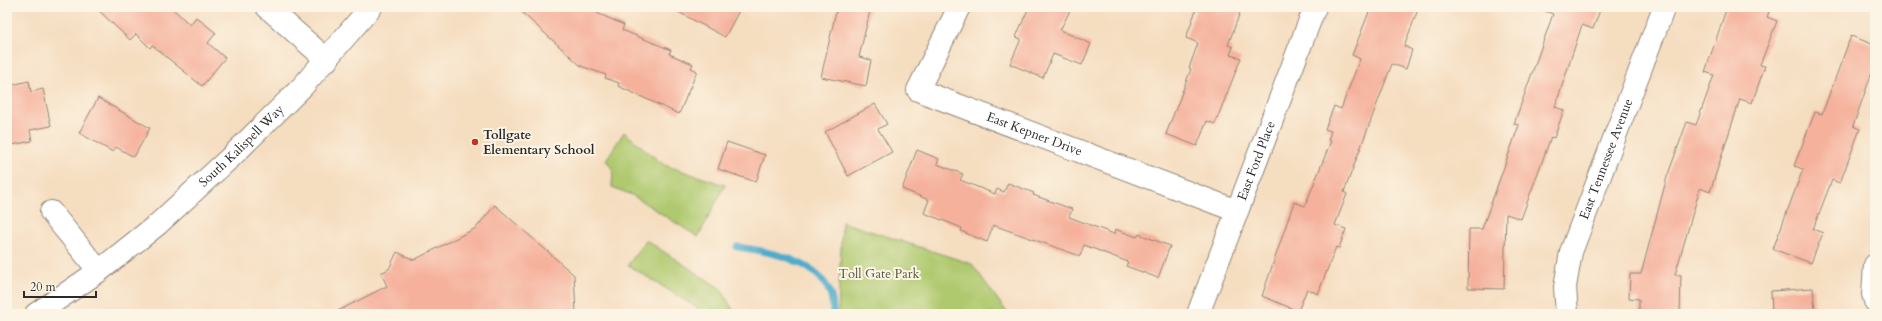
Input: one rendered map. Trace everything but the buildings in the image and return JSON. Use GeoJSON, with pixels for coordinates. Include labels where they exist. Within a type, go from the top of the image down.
{"type":"FeatureCollection","features":[{"type":"Feature","properties":{"kind":"street"},"geometry":{"type":"LineString","coordinates":[[267,7],[327,60]]}},
{"type":"Feature","properties":{"kind":"street","name":"South Kalispell Way"},"geometry":{"type":"LineString","coordinates":[[36,314],[99,271],[158,224],[232,156],[327,60],[371,7]]}},
{"type":"Feature","properties":{"kind":"street","name":"East Kepner Drive"},"geometry":{"type":"LineString","coordinates":[[958,7],[918,90],[1237,211]]}},
{"type":"Feature","properties":{"kind":"street","name":"East Ford Place"},"geometry":{"type":"LineString","coordinates":[[1198,314],[1315,7]]}},
{"type":"Feature","properties":{"kind":"street","name":"East Tennessee Avenue"},"geometry":{"type":"LineString","coordinates":[[1567,314],[1565,286],[1571,252],[1664,7]]}},
{"type":"Feature","properties":{"kind":"street"},"geometry":{"type":"LineString","coordinates":[[51,212],[99,271]]}},
{"type":"Feature","properties":{"kind":"street"},"geometry":{"type":"LineString","coordinates":[[1875,265],[1875,301]]}},
{"type":"Feature","properties":{"kind":"green space"},"geometry":{"type":"Polygon","coordinates":[[[624,132],[664,165],[725,185],[698,237],[632,195],[612,187],[613,170],[606,160],[624,132]]]}},
{"type":"Feature","properties":{"kind":"green space","name":"Toll Gate Park"},"geometry":{"type":"Polygon","coordinates":[[[842,222],[972,264],[1008,314],[838,314],[842,222]]]}},
{"type":"Feature","properties":{"kind":"green space"},"geometry":{"type":"Polygon","coordinates":[[[646,240],[721,289],[735,314],[703,314],[699,309],[628,265],[646,240]]]}},
{"type":"Feature","properties":{"kind":"waterway"},"geometry":{"type":"LineString","coordinates":[[737,247],[785,257],[814,272],[825,283],[831,297],[833,314]]}},
{"type":"Feature","properties":{"kind":"place","name":"Tollgate Elementary School"},"geometry":{"type":"Point","coordinates":[475,142]}}]}
